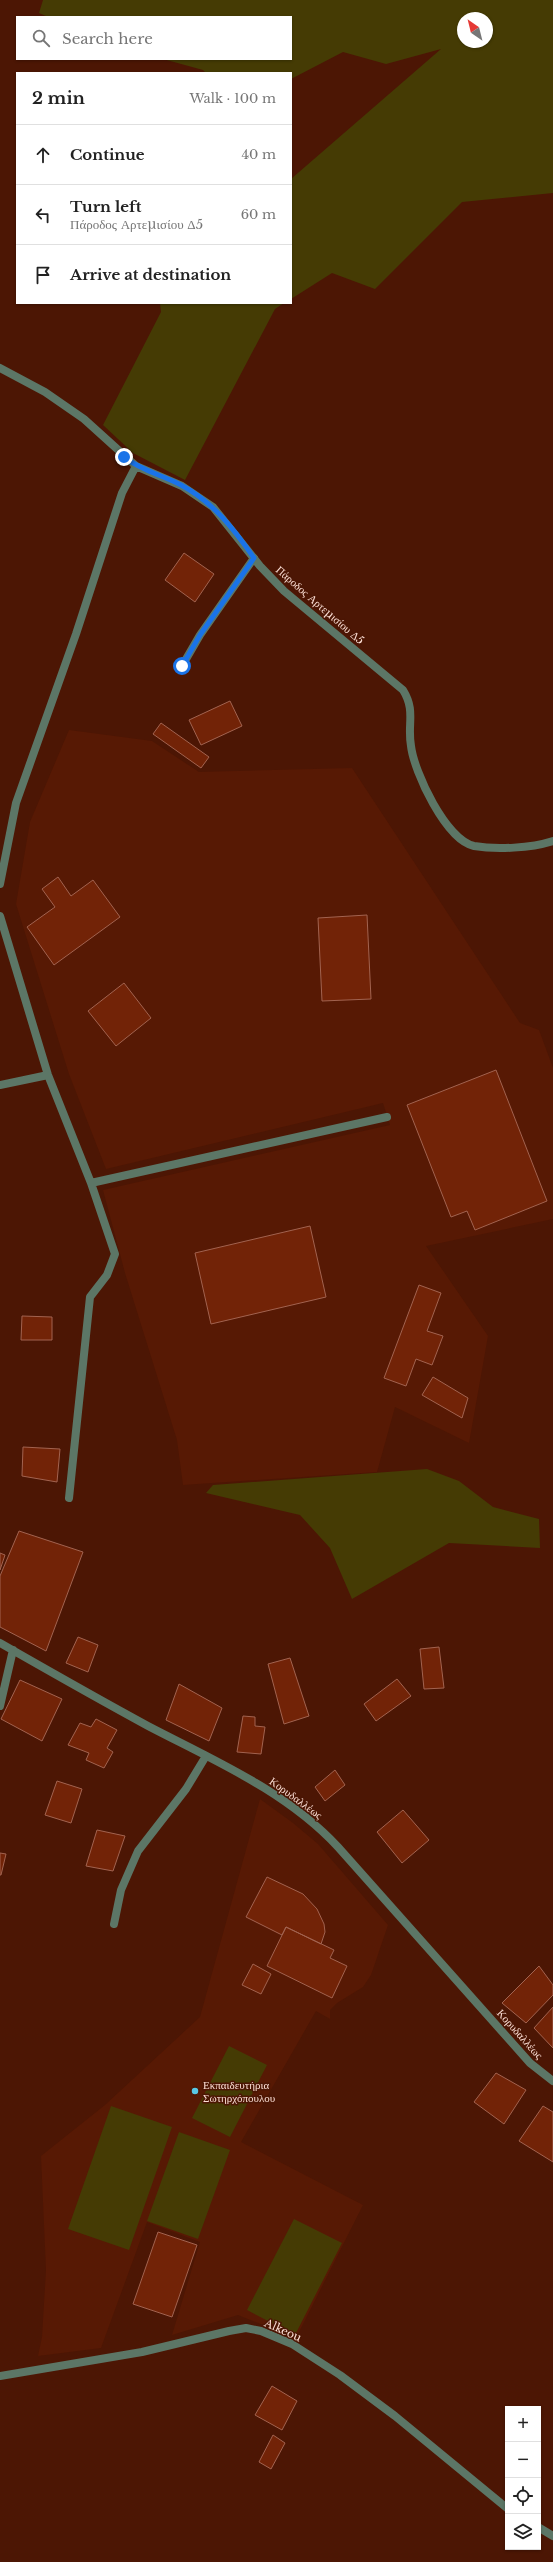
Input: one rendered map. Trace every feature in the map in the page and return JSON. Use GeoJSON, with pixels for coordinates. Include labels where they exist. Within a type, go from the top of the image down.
{"type":"FeatureCollection","features":[{"type":"Feature","properties":{"kind":"street","name":"Πάροδος Αρτεμισίου Δ5"},"geometry":{"type":"LineString","coordinates":[[0,368],[44,392],[79,416],[136,466],[182,486],[213,507],[254,558],[284,590],[403,690],[410,702],[410,745],[417,772],[434,804],[454,833],[474,846],[533,847],[553,841]]}},
{"type":"Feature","properties":{"kind":"street"},"geometry":{"type":"LineString","coordinates":[[0,884],[16,803],[76,634],[122,493],[136,466]]}},
{"type":"Feature","properties":{"kind":"street"},"geometry":{"type":"LineString","coordinates":[[182,666],[200,635],[254,558]]}},
{"type":"Feature","properties":{"kind":"street"},"geometry":{"type":"LineString","coordinates":[[0,916],[48,1075],[91,1183],[115,1254],[106,1276],[90,1297],[69,1498]]}},
{"type":"Feature","properties":{"kind":"street"},"geometry":{"type":"LineString","coordinates":[[0,1085],[48,1075]]}},
{"type":"Feature","properties":{"kind":"street"},"geometry":{"type":"LineString","coordinates":[[91,1183],[387,1117]]}},
{"type":"Feature","properties":{"kind":"street","name":"Κορυδαλλέως"},"geometry":{"type":"LineString","coordinates":[[0,1643],[102,1701],[267,1790],[316,1825],[522,2054],[553,2081]]}},
{"type":"Feature","properties":{"kind":"street"},"geometry":{"type":"LineString","coordinates":[[0,1706],[13,1650]]}},
{"type":"Feature","properties":{"kind":"street"},"geometry":{"type":"LineString","coordinates":[[114,1924],[119,1897],[138,1851],[182,1794],[206,1756]]}},
{"type":"Feature","properties":{"kind":"street","name":"Alkeou"},"geometry":{"type":"LineString","coordinates":[[0,2376],[142,2352],[246,2328],[261,2331],[292,2344],[340,2375],[395,2416],[505,2507]]}},
{"type":"Feature","properties":{"kind":"street"},"geometry":{"type":"LineString","coordinates":[[541,2529],[553,2536]]}},
{"type":"Feature","properties":{"kind":"shaded area"},"geometry":{"type":"Polygon","coordinates":[[[43,0],[553,0],[553,193],[462,202],[375,289],[332,273],[292,298],[292,178],[441,49],[386,64],[343,52],[292,78],[292,72],[205,72],[203,70],[167,60],[292,60],[292,16],[46,16],[39,13],[43,0]]]}},
{"type":"Feature","properties":{"kind":"shaded area"},"geometry":{"type":"Polygon","coordinates":[[[160,304],[282,304],[275,309],[185,480],[133,453],[103,425],[161,312],[160,304]]]}},
{"type":"Feature","properties":{"kind":"shaded area"},"geometry":{"type":"Polygon","coordinates":[[[69,730],[152,741],[199,772],[352,768],[520,1023],[539,1030],[553,1068],[553,1219],[426,1246],[488,1336],[469,1443],[395,1407],[377,1472],[183,1485],[177,1440],[125,1273],[103,1190],[390,1125],[383,1103],[106,1169],[69,1074],[16,904],[30,822],[69,730]]]}},
{"type":"Feature","properties":{"kind":"shaded area"},"geometry":{"type":"Polygon","coordinates":[[[427,1469],[459,1481],[493,1507],[539,1519],[540,1548],[449,1543],[352,1599],[330,1548],[300,1515],[206,1493],[213,1485],[427,1469]]]}},
{"type":"Feature","properties":{"kind":"shaded area","name":"Εκπαιδευτήρια Σωτηρχόπουλου"},"geometry":{"type":"Polygon","coordinates":[[[260,1799],[293,1823],[318,1844],[388,1925],[371,1975],[363,1987],[337,2003],[330,2010],[330,2019],[316,2011],[241,2142],[363,2205],[296,2338],[238,2315],[172,2335],[200,2242],[147,2222],[101,2348],[38,2356],[42,2337],[46,2270],[41,2156],[105,2105],[200,2017],[260,1799]]]}},
{"type":"Feature","properties":{"kind":"shaded area"},"geometry":{"type":"Polygon","coordinates":[[[229,2046],[267,2065],[230,2137],[192,2118],[229,2046]]]}},
{"type":"Feature","properties":{"kind":"shaded area"},"geometry":{"type":"Polygon","coordinates":[[[111,2106],[172,2127],[129,2250],[68,2229],[111,2106]]]}},
{"type":"Feature","properties":{"kind":"shaded area"},"geometry":{"type":"Polygon","coordinates":[[[179,2132],[230,2150],[198,2239],[147,2221],[179,2132]]]}},
{"type":"Feature","properties":{"kind":"shaded area"},"geometry":{"type":"Polygon","coordinates":[[[294,2219],[342,2243],[295,2335],[247,2310],[294,2219]]]}},
{"type":"Feature","properties":{"kind":"building"},"geometry":{"type":"Polygon","coordinates":[[[184,553],[214,574],[195,602],[165,580],[184,553]]]}},
{"type":"Feature","properties":{"kind":"building"},"geometry":{"type":"Polygon","coordinates":[[[230,701],[242,726],[201,745],[189,720],[230,701]]]}},
{"type":"Feature","properties":{"kind":"building"},"geometry":{"type":"Polygon","coordinates":[[[161,723],[209,757],[201,768],[153,734],[161,723]]]}},
{"type":"Feature","properties":{"kind":"building"},"geometry":{"type":"Polygon","coordinates":[[[58,877],[71,896],[93,880],[120,917],[54,965],[27,927],[55,907],[42,889],[58,877]]]}},
{"type":"Feature","properties":{"kind":"building"},"geometry":{"type":"Polygon","coordinates":[[[367,915],[371,999],[322,1001],[318,918],[367,915]]]}},
{"type":"Feature","properties":{"kind":"building"},"geometry":{"type":"Polygon","coordinates":[[[124,983],[151,1018],[116,1046],[88,1011],[124,983]]]}},
{"type":"Feature","properties":{"kind":"building"},"geometry":{"type":"Polygon","coordinates":[[[496,1070],[547,1201],[475,1230],[467,1211],[451,1217],[407,1105],[496,1070]]]}},
{"type":"Feature","properties":{"kind":"building"},"geometry":{"type":"Polygon","coordinates":[[[310,1226],[326,1297],[211,1324],[195,1253],[310,1226]]]}},
{"type":"Feature","properties":{"kind":"building"},"geometry":{"type":"Polygon","coordinates":[[[419,1285],[441,1293],[427,1331],[443,1336],[432,1365],[416,1359],[406,1386],[384,1378],[419,1285]]]}},
{"type":"Feature","properties":{"kind":"building"},"geometry":{"type":"Polygon","coordinates":[[[22,1316],[52,1317],[52,1340],[21,1340],[22,1316]]]}},
{"type":"Feature","properties":{"kind":"building"},"geometry":{"type":"Polygon","coordinates":[[[433,1377],[468,1398],[462,1418],[422,1395],[433,1377]]]}},
{"type":"Feature","properties":{"kind":"building"},"geometry":{"type":"Polygon","coordinates":[[[23,1447],[60,1449],[57,1482],[22,1476],[23,1447]]]}},
{"type":"Feature","properties":{"kind":"building"},"geometry":{"type":"Polygon","coordinates":[[[19,1531],[83,1552],[46,1651],[0,1627],[0,1576],[19,1531]]]}},
{"type":"Feature","properties":{"kind":"building"},"geometry":{"type":"Polygon","coordinates":[[[0,1553],[5,1555],[0,1570],[0,1553]]]}},
{"type":"Feature","properties":{"kind":"building"},"geometry":{"type":"Polygon","coordinates":[[[78,1637],[98,1645],[88,1672],[66,1663],[78,1637]]]}},
{"type":"Feature","properties":{"kind":"building"},"geometry":{"type":"Polygon","coordinates":[[[439,1647],[444,1688],[424,1689],[420,1649],[439,1647]]]}},
{"type":"Feature","properties":{"kind":"building"},"geometry":{"type":"Polygon","coordinates":[[[290,1658],[309,1716],[284,1724],[268,1664],[290,1658]]]}},
{"type":"Feature","properties":{"kind":"building"},"geometry":{"type":"Polygon","coordinates":[[[397,1679],[411,1696],[376,1721],[364,1704],[397,1679]]]}},
{"type":"Feature","properties":{"kind":"building"},"geometry":{"type":"Polygon","coordinates":[[[20,1680],[62,1699],[42,1741],[1,1719],[20,1680]]]}},
{"type":"Feature","properties":{"kind":"building"},"geometry":{"type":"Polygon","coordinates":[[[179,1684],[222,1708],[209,1741],[166,1720],[179,1684]]]}},
{"type":"Feature","properties":{"kind":"building"},"geometry":{"type":"Polygon","coordinates":[[[243,1716],[255,1717],[255,1726],[265,1727],[261,1754],[237,1752],[243,1716]]]}},
{"type":"Feature","properties":{"kind":"building"},"geometry":{"type":"Polygon","coordinates":[[[96,1719],[117,1730],[107,1748],[113,1752],[104,1768],[86,1760],[89,1753],[68,1745],[80,1723],[91,1727],[96,1719]]]}},
{"type":"Feature","properties":{"kind":"building"},"geometry":{"type":"Polygon","coordinates":[[[335,1770],[345,1785],[325,1801],[315,1787],[335,1770]]]}},
{"type":"Feature","properties":{"kind":"building"},"geometry":{"type":"Polygon","coordinates":[[[57,1781],[82,1789],[71,1823],[45,1815],[57,1781]]]}},
{"type":"Feature","properties":{"kind":"building"},"geometry":{"type":"Polygon","coordinates":[[[403,1810],[429,1840],[402,1863],[377,1832],[403,1810]]]}},
{"type":"Feature","properties":{"kind":"building"},"geometry":{"type":"Polygon","coordinates":[[[97,1830],[125,1836],[113,1871],[86,1866],[97,1830]]]}},
{"type":"Feature","properties":{"kind":"building"},"geometry":{"type":"Polygon","coordinates":[[[0,1853],[6,1854],[1,1875],[0,1875],[0,1853]]]}},
{"type":"Feature","properties":{"kind":"building"},"geometry":{"type":"Polygon","coordinates":[[[267,1877],[303,1894],[317,1909],[324,1924],[325,1932],[321,1944],[286,1927],[282,1935],[246,1917],[267,1877]]]}},
{"type":"Feature","properties":{"kind":"building"},"geometry":{"type":"Polygon","coordinates":[[[286,1927],[334,1950],[330,1958],[347,1966],[332,1998],[267,1966],[286,1927]]]}},
{"type":"Feature","properties":{"kind":"building"},"geometry":{"type":"Polygon","coordinates":[[[253,1964],[271,1974],[261,1994],[242,1985],[253,1964]]]}},
{"type":"Feature","properties":{"kind":"building"},"geometry":{"type":"Polygon","coordinates":[[[539,1966],[553,1985],[553,1995],[526,2023],[502,2003],[539,1966]]]}},
{"type":"Feature","properties":{"kind":"building"},"geometry":{"type":"Polygon","coordinates":[[[553,2007],[553,2048],[534,2028],[553,2007]]]}},
{"type":"Feature","properties":{"kind":"building"},"geometry":{"type":"Polygon","coordinates":[[[496,2073],[526,2090],[504,2124],[474,2102],[496,2073]]]}},
{"type":"Feature","properties":{"kind":"building"},"geometry":{"type":"Polygon","coordinates":[[[543,2106],[553,2112],[553,2162],[519,2141],[543,2106]]]}},
{"type":"Feature","properties":{"kind":"building"},"geometry":{"type":"Polygon","coordinates":[[[158,2232],[197,2245],[172,2317],[133,2304],[158,2232]]]}},
{"type":"Feature","properties":{"kind":"building"},"geometry":{"type":"Polygon","coordinates":[[[272,2386],[297,2401],[282,2430],[255,2415],[272,2386]]]}},
{"type":"Feature","properties":{"kind":"building"},"geometry":{"type":"Polygon","coordinates":[[[273,2435],[285,2443],[271,2469],[259,2462],[273,2435]]]}},
{"type":"Feature","properties":{"kind":"place","name":"Εκπαιδευτήρια Σωτηρχόπουλου"},"geometry":{"type":"Point","coordinates":[195,2091]}},
{"type":"Feature","properties":{"kind":"route"},"geometry":{"type":"LineString","coordinates":[[124,457],[146,472],[171,480],[205,500],[220,513],[254,558],[200,635],[182,666]]}}]}
